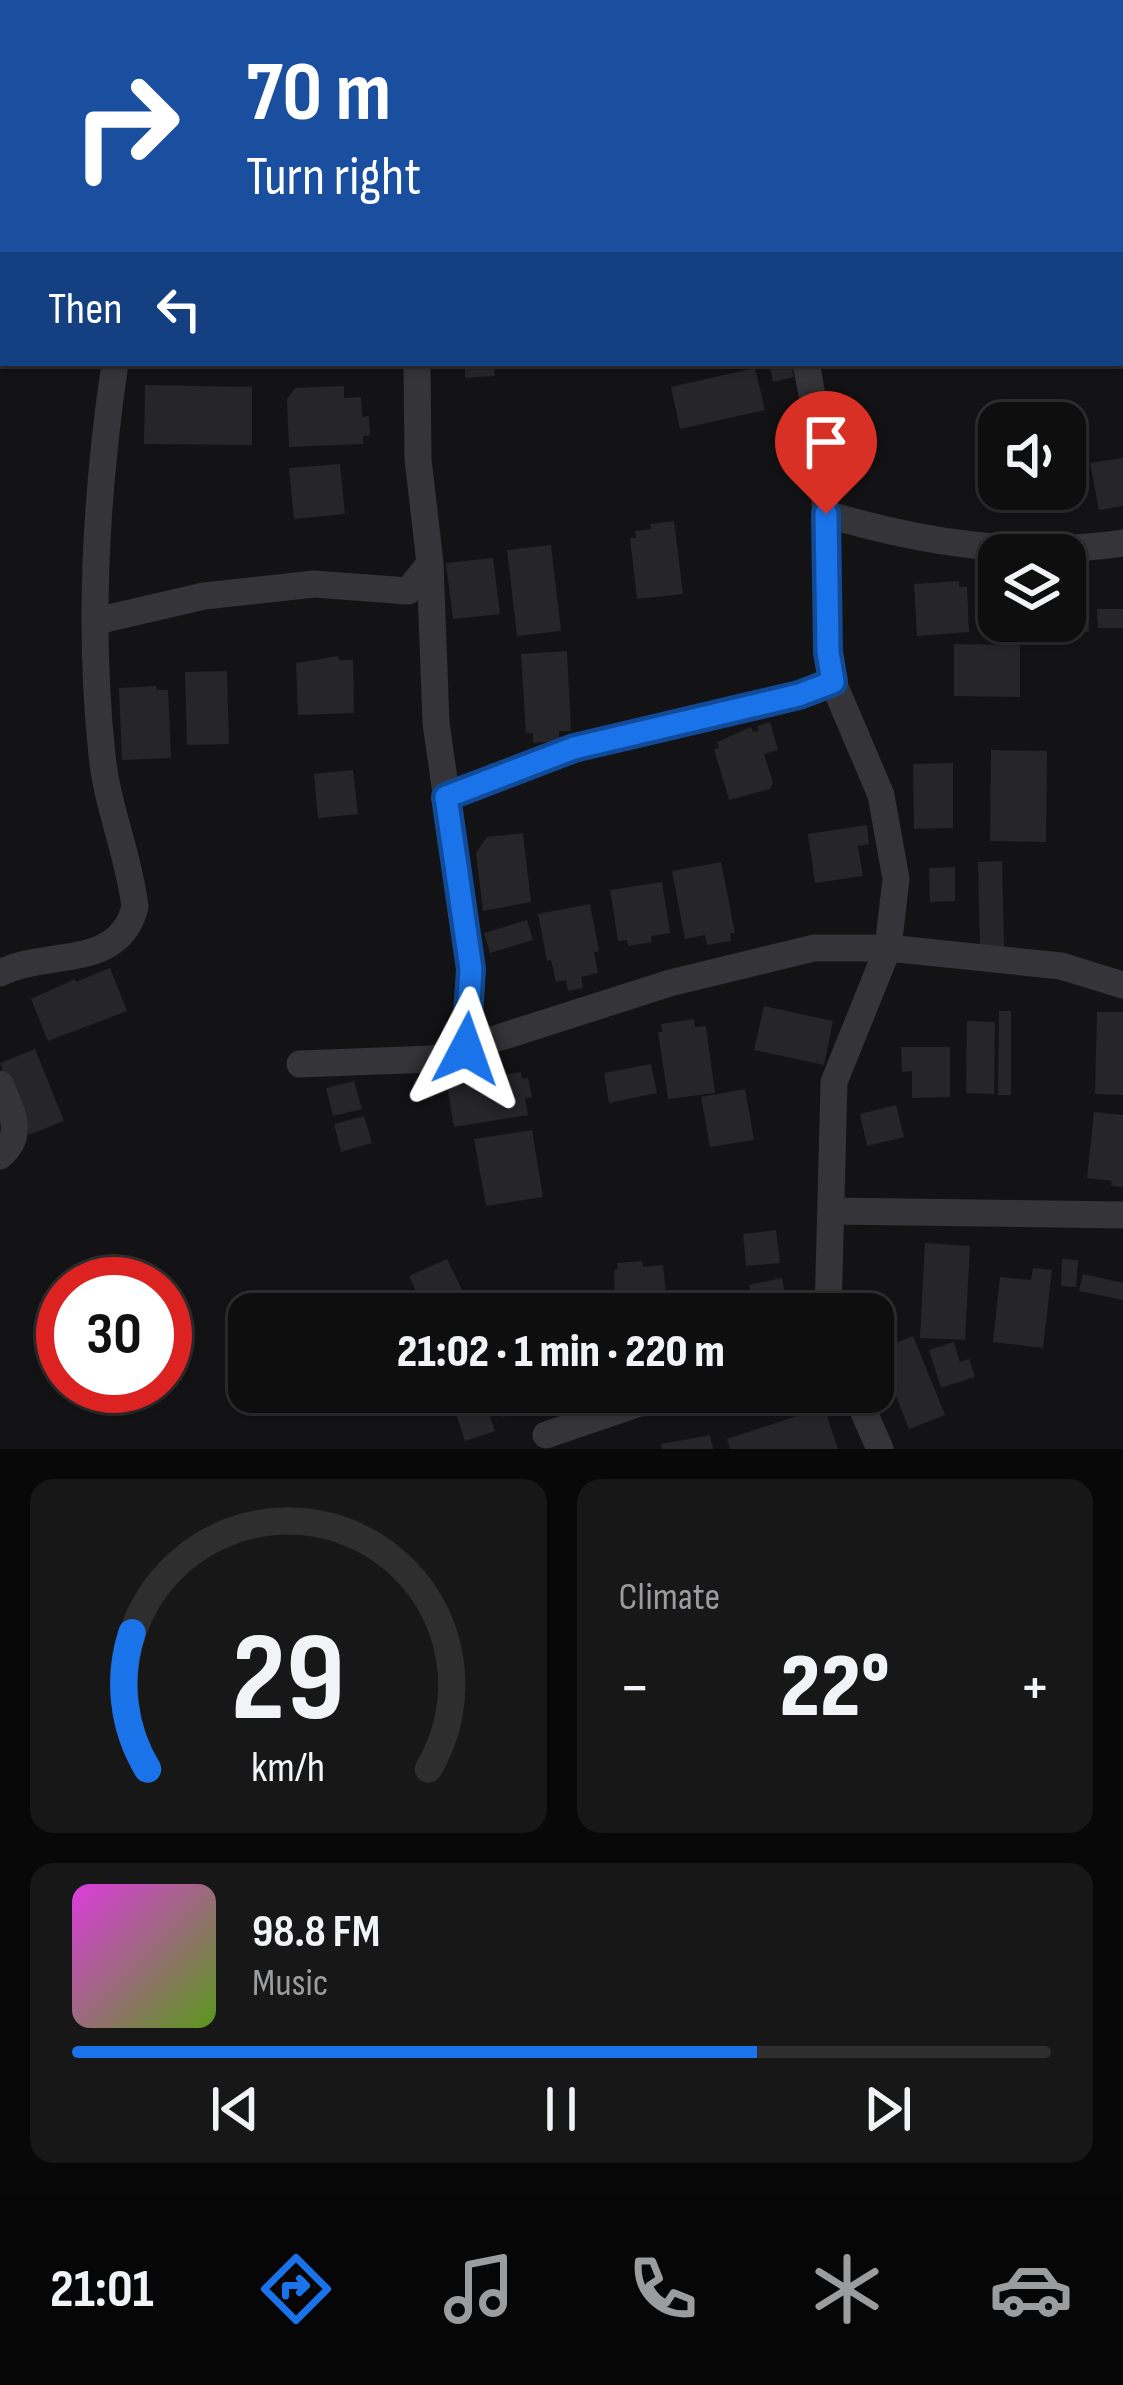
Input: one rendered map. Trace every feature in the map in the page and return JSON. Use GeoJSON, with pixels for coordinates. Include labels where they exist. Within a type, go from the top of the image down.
{"type":"FeatureCollection","features":[{"type":"Feature","properties":{"kind":"street"},"geometry":{"type":"LineString","coordinates":[[0,973],[32,962],[88,955],[116,942],[130,925],[135,907],[102,758],[96,620],[96,551],[115,366]]}},
{"type":"Feature","properties":{"kind":"street"},"geometry":{"type":"LineString","coordinates":[[417,366],[418,459],[430,562],[436,723],[471,969],[466,1049]]}},
{"type":"Feature","properties":{"kind":"street"},"geometry":{"type":"LineString","coordinates":[[807,366],[824,458],[828,652],[833,682],[881,795],[896,880],[888,947],[834,1082],[829,1293]]}},
{"type":"Feature","properties":{"kind":"street"},"geometry":{"type":"LineString","coordinates":[[826,514],[905,537],[999,549],[1070,551],[1123,543]]}},
{"type":"Feature","properties":{"kind":"street"},"geometry":{"type":"LineString","coordinates":[[96,620],[204,596],[314,584],[408,591],[430,562]]}},
{"type":"Feature","properties":{"kind":"street"},"geometry":{"type":"LineString","coordinates":[[446,797],[574,748],[799,695],[833,682]]}},
{"type":"Feature","properties":{"kind":"street"},"geometry":{"type":"LineString","coordinates":[[300,1064],[432,1059],[670,983],[814,948],[888,947],[1061,966],[1123,985]]}},
{"type":"Feature","properties":{"kind":"street"},"geometry":{"type":"LineString","coordinates":[[0,1084],[16,1129],[14,1141],[0,1156]]}},
{"type":"Feature","properties":{"kind":"street"},"geometry":{"type":"LineString","coordinates":[[831,1211],[1123,1215]]}},
{"type":"Feature","properties":{"kind":"street"},"geometry":{"type":"LineString","coordinates":[[546,1435],[610,1413]]}},
{"type":"Feature","properties":{"kind":"street"},"geometry":{"type":"LineString","coordinates":[[864,1413],[880,1449]]}},
{"type":"Feature","properties":{"kind":"building"},"geometry":{"type":"Polygon","coordinates":[[[465,366],[494,366],[495,376],[465,378],[465,366]]]}},
{"type":"Feature","properties":{"kind":"building"},"geometry":{"type":"Polygon","coordinates":[[[770,366],[792,366],[794,377],[773,382],[770,366]]]}},
{"type":"Feature","properties":{"kind":"building"},"geometry":{"type":"Polygon","coordinates":[[[755,368],[765,410],[680,429],[671,387],[755,368]]]}},
{"type":"Feature","properties":{"kind":"building"},"geometry":{"type":"Polygon","coordinates":[[[145,385],[252,387],[252,445],[144,444],[145,385]]]}},
{"type":"Feature","properties":{"kind":"building"},"geometry":{"type":"Polygon","coordinates":[[[344,386],[344,398],[361,397],[362,417],[369,416],[370,435],[363,436],[363,444],[289,447],[287,399],[295,388],[344,386]]]}},
{"type":"Feature","properties":{"kind":"building"},"geometry":{"type":"Polygon","coordinates":[[[1123,458],[1123,506],[1099,510],[1090,463],[1123,458]]]}},
{"type":"Feature","properties":{"kind":"building"},"geometry":{"type":"Polygon","coordinates":[[[340,464],[345,514],[294,519],[289,468],[340,464]]]}},
{"type":"Feature","properties":{"kind":"building"},"geometry":{"type":"Polygon","coordinates":[[[674,521],[683,594],[637,599],[630,538],[636,538],[635,531],[651,529],[650,524],[674,521]]]}},
{"type":"Feature","properties":{"kind":"building"},"geometry":{"type":"Polygon","coordinates":[[[551,545],[561,631],[517,636],[507,550],[551,545]]]}},
{"type":"Feature","properties":{"kind":"building"},"geometry":{"type":"Polygon","coordinates":[[[493,558],[500,614],[453,619],[446,563],[493,558]]]}},
{"type":"Feature","properties":{"kind":"building"},"geometry":{"type":"Polygon","coordinates":[[[959,581],[959,587],[967,587],[969,632],[917,636],[914,584],[959,581]]]}},
{"type":"Feature","properties":{"kind":"building"},"geometry":{"type":"Polygon","coordinates":[[[1086,586],[1089,632],[1086,632],[1086,586]]]}},
{"type":"Feature","properties":{"kind":"building"},"geometry":{"type":"Polygon","coordinates":[[[1097,609],[1123,609],[1123,628],[1098,628],[1097,609]]]}},
{"type":"Feature","properties":{"kind":"building"},"geometry":{"type":"Polygon","coordinates":[[[954,644],[1020,645],[1020,697],[954,696],[954,644]]]}},
{"type":"Feature","properties":{"kind":"building"},"geometry":{"type":"Polygon","coordinates":[[[567,651],[571,731],[559,731],[559,741],[533,743],[533,733],[526,733],[521,654],[567,651]]]}},
{"type":"Feature","properties":{"kind":"building"},"geometry":{"type":"Polygon","coordinates":[[[338,656],[339,660],[353,660],[354,713],[298,715],[296,663],[338,656]]]}},
{"type":"Feature","properties":{"kind":"building"},"geometry":{"type":"Polygon","coordinates":[[[227,671],[229,744],[187,745],[185,672],[227,671]]]}},
{"type":"Feature","properties":{"kind":"building"},"geometry":{"type":"Polygon","coordinates":[[[119,688],[168,690],[171,758],[122,760],[119,688]]]}},
{"type":"Feature","properties":{"kind":"building"},"geometry":{"type":"Polygon","coordinates":[[[770,722],[778,750],[764,754],[773,783],[770,789],[729,800],[714,749],[719,748],[717,742],[751,727],[759,731],[757,726],[770,722]]]}},
{"type":"Feature","properties":{"kind":"building"},"geometry":{"type":"Polygon","coordinates":[[[991,750],[1047,751],[1046,842],[990,841],[991,750]]]}},
{"type":"Feature","properties":{"kind":"building"},"geometry":{"type":"Polygon","coordinates":[[[953,763],[953,828],[914,829],[913,764],[953,763]]]}},
{"type":"Feature","properties":{"kind":"building"},"geometry":{"type":"Polygon","coordinates":[[[353,770],[358,814],[318,818],[314,774],[353,770]]]}},
{"type":"Feature","properties":{"kind":"building"},"geometry":{"type":"Polygon","coordinates":[[[867,825],[869,844],[858,846],[863,876],[815,883],[808,834],[867,825]]]}},
{"type":"Feature","properties":{"kind":"building"},"geometry":{"type":"Polygon","coordinates":[[[523,833],[531,902],[483,911],[476,853],[487,837],[523,833]]]}},
{"type":"Feature","properties":{"kind":"building"},"geometry":{"type":"Polygon","coordinates":[[[1002,861],[1004,948],[980,949],[978,862],[1002,861]]]}},
{"type":"Feature","properties":{"kind":"building"},"geometry":{"type":"Polygon","coordinates":[[[721,862],[735,933],[730,933],[731,941],[707,945],[705,935],[685,939],[672,871],[721,862]]]}},
{"type":"Feature","properties":{"kind":"building"},"geometry":{"type":"Polygon","coordinates":[[[955,867],[955,901],[930,902],[929,868],[955,867]]]}},
{"type":"Feature","properties":{"kind":"building"},"geometry":{"type":"Polygon","coordinates":[[[662,882],[670,933],[628,946],[627,940],[618,941],[610,890],[662,882]]]}},
{"type":"Feature","properties":{"kind":"building"},"geometry":{"type":"Polygon","coordinates":[[[590,904],[598,973],[581,977],[583,988],[568,991],[566,980],[556,982],[551,960],[547,961],[538,914],[590,904]]]}},
{"type":"Feature","properties":{"kind":"building"},"geometry":{"type":"Polygon","coordinates":[[[527,920],[533,940],[490,953],[484,933],[527,920]]]}},
{"type":"Feature","properties":{"kind":"building"},"geometry":{"type":"Polygon","coordinates":[[[110,968],[127,1011],[48,1041],[31,999],[110,968]]]}},
{"type":"Feature","properties":{"kind":"building"},"geometry":{"type":"Polygon","coordinates":[[[764,1006],[833,1021],[824,1065],[754,1050],[764,1006]]]}},
{"type":"Feature","properties":{"kind":"building"},"geometry":{"type":"Polygon","coordinates":[[[999,1011],[1011,1011],[1011,1095],[998,1095],[999,1011]]]}},
{"type":"Feature","properties":{"kind":"building"},"geometry":{"type":"Polygon","coordinates":[[[1097,1012],[1123,1012],[1123,1095],[1095,1094],[1097,1012]]]}},
{"type":"Feature","properties":{"kind":"building"},"geometry":{"type":"Polygon","coordinates":[[[694,1019],[695,1027],[706,1026],[715,1093],[668,1099],[658,1032],[662,1032],[661,1024],[694,1019]]]}},
{"type":"Feature","properties":{"kind":"building"},"geometry":{"type":"Polygon","coordinates":[[[967,1021],[995,1022],[994,1094],[966,1093],[967,1021]]]}},
{"type":"Feature","properties":{"kind":"building"},"geometry":{"type":"Polygon","coordinates":[[[901,1047],[950,1047],[950,1097],[912,1098],[912,1071],[902,1072],[901,1047]]]}},
{"type":"Feature","properties":{"kind":"building"},"geometry":{"type":"Polygon","coordinates":[[[35,1049],[64,1121],[29,1135],[0,1063],[35,1049]]]}},
{"type":"Feature","properties":{"kind":"building"},"geometry":{"type":"Polygon","coordinates":[[[651,1064],[657,1093],[609,1103],[604,1073],[651,1064]]]}},
{"type":"Feature","properties":{"kind":"building"},"geometry":{"type":"Polygon","coordinates":[[[494,1071],[495,1076],[521,1072],[522,1079],[528,1078],[532,1097],[525,1098],[528,1115],[454,1127],[446,1079],[494,1071]]]}},
{"type":"Feature","properties":{"kind":"building"},"geometry":{"type":"Polygon","coordinates":[[[354,1081],[362,1109],[333,1116],[326,1088],[354,1081]]]}},
{"type":"Feature","properties":{"kind":"building"},"geometry":{"type":"Polygon","coordinates":[[[745,1089],[754,1140],[710,1147],[701,1097],[745,1089]]]}},
{"type":"Feature","properties":{"kind":"building"},"geometry":{"type":"Polygon","coordinates":[[[896,1105],[904,1137],[867,1146],[860,1114],[896,1105]]]}},
{"type":"Feature","properties":{"kind":"building"},"geometry":{"type":"Polygon","coordinates":[[[1094,1112],[1123,1115],[1123,1187],[1087,1178],[1094,1112]]]}},
{"type":"Feature","properties":{"kind":"building"},"geometry":{"type":"Polygon","coordinates":[[[364,1116],[372,1143],[341,1152],[334,1124],[364,1116]]]}},
{"type":"Feature","properties":{"kind":"building"},"geometry":{"type":"Polygon","coordinates":[[[532,1130],[543,1197],[486,1206],[474,1139],[532,1130]]]}},
{"type":"Feature","properties":{"kind":"building"},"geometry":{"type":"Polygon","coordinates":[[[776,1230],[780,1263],[746,1266],[743,1234],[776,1230]]]}},
{"type":"Feature","properties":{"kind":"building"},"geometry":{"type":"Polygon","coordinates":[[[925,1243],[970,1246],[965,1340],[920,1338],[925,1243]]]}},
{"type":"Feature","properties":{"kind":"building"},"geometry":{"type":"Polygon","coordinates":[[[447,1259],[464,1293],[417,1293],[409,1276],[447,1259]]]}},
{"type":"Feature","properties":{"kind":"building"},"geometry":{"type":"Polygon","coordinates":[[[1062,1259],[1078,1260],[1076,1287],[1061,1286],[1062,1259]]]}},
{"type":"Feature","properties":{"kind":"building"},"geometry":{"type":"Polygon","coordinates":[[[617,1263],[663,1265],[666,1293],[615,1293],[617,1263]]]}},
{"type":"Feature","properties":{"kind":"building"},"geometry":{"type":"Polygon","coordinates":[[[1033,1268],[1052,1270],[1043,1348],[993,1342],[1000,1277],[1031,1280],[1033,1268]]]}},
{"type":"Feature","properties":{"kind":"building"},"geometry":{"type":"Polygon","coordinates":[[[1083,1274],[1123,1283],[1123,1300],[1079,1291],[1083,1274]]]}},
{"type":"Feature","properties":{"kind":"building"},"geometry":{"type":"Polygon","coordinates":[[[782,1278],[785,1293],[751,1293],[749,1285],[782,1278]]]}},
{"type":"Feature","properties":{"kind":"building"},"geometry":{"type":"Polygon","coordinates":[[[913,1336],[945,1415],[909,1429],[894,1391],[894,1344],[913,1336]]]}},
{"type":"Feature","properties":{"kind":"building"},"geometry":{"type":"Polygon","coordinates":[[[954,1342],[960,1362],[969,1359],[975,1377],[941,1388],[929,1350],[954,1342]]]}},
{"type":"Feature","properties":{"kind":"building"},"geometry":{"type":"Polygon","coordinates":[[[456,1413],[489,1413],[495,1431],[465,1441],[456,1413]]]}},
{"type":"Feature","properties":{"kind":"building"},"geometry":{"type":"Polygon","coordinates":[[[806,1413],[826,1413],[838,1449],[730,1449],[727,1439],[806,1413]]]}},
{"type":"Feature","properties":{"kind":"building"},"geometry":{"type":"Polygon","coordinates":[[[710,1435],[713,1449],[662,1449],[661,1444],[710,1435]]]}},
{"type":"Feature","properties":{"kind":"route"},"geometry":{"type":"LineString","coordinates":[[466,1049],[471,969],[446,797],[574,748],[799,695],[833,682],[828,652],[826,514]]}}]}
